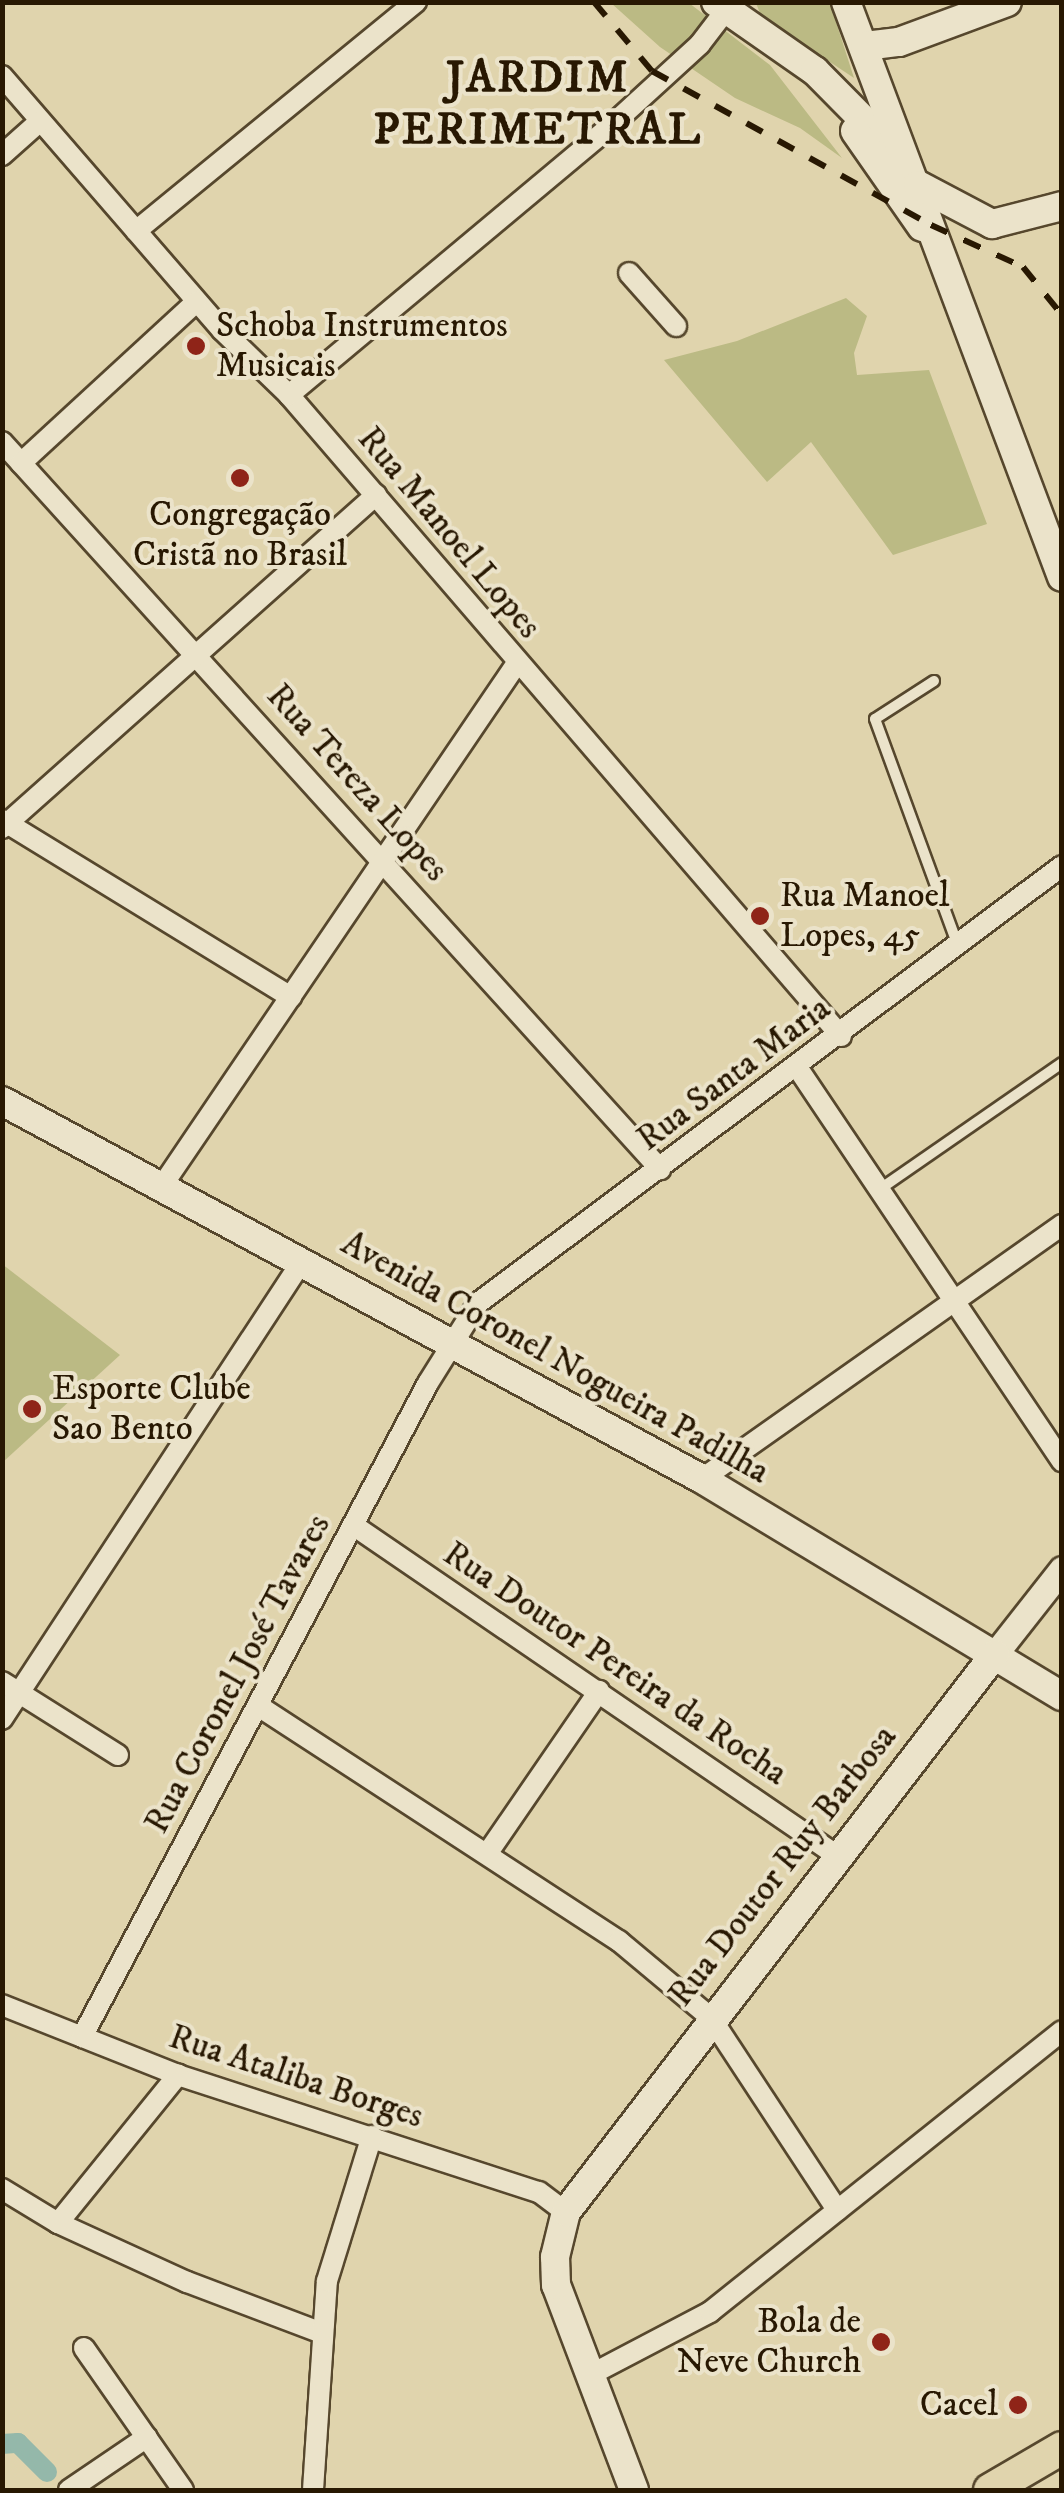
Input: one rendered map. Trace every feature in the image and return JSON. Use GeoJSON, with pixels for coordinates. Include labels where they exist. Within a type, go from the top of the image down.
{"type":"FeatureCollection","features":[{"type":"Feature","properties":{"kind":"main road"},"geometry":{"type":"LineString","coordinates":[[846,2],[1062,577]]}},
{"type":"Feature","properties":{"kind":"main road"},"geometry":{"type":"LineString","coordinates":[[865,46],[899,42],[1007,2]]}},
{"type":"Feature","properties":{"kind":"main road"},"geometry":{"type":"LineString","coordinates":[[724,5],[816,72],[914,176],[976,220]]}},
{"type":"Feature","properties":{"kind":"main road"},"geometry":{"type":"LineString","coordinates":[[816,72],[940,250]]}},
{"type":"Feature","properties":{"kind":"main road"},"geometry":{"type":"LineString","coordinates":[[940,250],[952,223],[976,220],[1005,225],[1062,206]]}},
{"type":"Feature","properties":{"kind":"main road","name":"Avenida Coronel Nogueira Padilha"},"geometry":{"type":"LineString","coordinates":[[2,1101],[452,1340],[702,1479],[1062,1696]]}},
{"type":"Feature","properties":{"kind":"main road","name":"Rua Doutor Ruy Barbosa"},"geometry":{"type":"LineString","coordinates":[[566,2214],[711,2018],[994,1654]]}},
{"type":"Feature","properties":{"kind":"main road"},"geometry":{"type":"LineString","coordinates":[[566,2214],[555,2256],[563,2306],[634,2490]]}},
{"type":"Feature","properties":{"kind":"main road"},"geometry":{"type":"LineString","coordinates":[[990,2490],[1062,2448]]}},
{"type":"Feature","properties":{"kind":"street"},"geometry":{"type":"LineString","coordinates":[[136,231],[416,2]]}},
{"type":"Feature","properties":{"kind":"street"},"geometry":{"type":"LineString","coordinates":[[290,395],[628,110],[724,5]]}},
{"type":"Feature","properties":{"kind":"street","name":"Rua Manoel Lopes"},"geometry":{"type":"LineString","coordinates":[[2,76],[196,302],[290,395],[516,663],[841,1036]]}},
{"type":"Feature","properties":{"kind":"street"},"geometry":{"type":"LineString","coordinates":[[2,155],[39,122]]}},
{"type":"Feature","properties":{"kind":"street"},"geometry":{"type":"LineString","coordinates":[[629,272],[676,326]]}},
{"type":"Feature","properties":{"kind":"street"},"geometry":{"type":"LineString","coordinates":[[21,462],[196,302]]}},
{"type":"Feature","properties":{"kind":"street","name":"Rua Tereza Lopes"},"geometry":{"type":"LineString","coordinates":[[2,442],[198,652],[660,1169]]}},
{"type":"Feature","properties":{"kind":"street"},"geometry":{"type":"LineString","coordinates":[[291,997],[4,824],[376,495]]}},
{"type":"Feature","properties":{"kind":"street"},"geometry":{"type":"LineString","coordinates":[[162,1186],[516,663]]}},
{"type":"Feature","properties":{"kind":"street","name":"Rua Santa Maria"},"geometry":{"type":"LineString","coordinates":[[452,1340],[478,1303],[841,1036],[1062,866]]}},
{"type":"Feature","properties":{"kind":"street"},"geometry":{"type":"LineString","coordinates":[[797,1067],[1062,1460]]}},
{"type":"Feature","properties":{"kind":"street"},"geometry":{"type":"LineString","coordinates":[[702,1479],[1062,1225]]}},
{"type":"Feature","properties":{"kind":"street"},"geometry":{"type":"LineString","coordinates":[[2,1719],[12,1687],[302,1261]]}},
{"type":"Feature","properties":{"kind":"street","name":"Rua Coronel José Tavares"},"geometry":{"type":"LineString","coordinates":[[82,2037],[452,1340]]}},
{"type":"Feature","properties":{"kind":"street","name":"Rua Doutor Pereira da Rocha"},"geometry":{"type":"LineString","coordinates":[[353,1525],[839,1857]]}},
{"type":"Feature","properties":{"kind":"street","name":"Rua Doutor Ruy Barbosa"},"geometry":{"type":"LineString","coordinates":[[994,1654],[1062,1569]]}},
{"type":"Feature","properties":{"kind":"street"},"geometry":{"type":"LineString","coordinates":[[12,1687],[118,1755]]}},
{"type":"Feature","properties":{"kind":"street"},"geometry":{"type":"LineString","coordinates":[[487,1854],[599,1690]]}},
{"type":"Feature","properties":{"kind":"street"},"geometry":{"type":"LineString","coordinates":[[260,1706],[619,1941],[711,2018],[836,2210]]}},
{"type":"Feature","properties":{"kind":"street","name":"Rua Ataliba Borges"},"geometry":{"type":"LineString","coordinates":[[2,2004],[178,2076],[540,2192],[566,2214]]}},
{"type":"Feature","properties":{"kind":"street"},"geometry":{"type":"LineString","coordinates":[[590,2374],[710,2312],[1062,2031]]}},
{"type":"Feature","properties":{"kind":"street"},"geometry":{"type":"LineString","coordinates":[[58,2223],[178,2076]]}},
{"type":"Feature","properties":{"kind":"street"},"geometry":{"type":"LineString","coordinates":[[312,2490],[319,2332],[326,2281],[372,2136]]}},
{"type":"Feature","properties":{"kind":"street"},"geometry":{"type":"LineString","coordinates":[[2,2190],[58,2223],[319,2332]]}},
{"type":"Feature","properties":{"kind":"street"},"geometry":{"type":"LineString","coordinates":[[84,2348],[183,2490]]}},
{"type":"Feature","properties":{"kind":"street"},"geometry":{"type":"LineString","coordinates":[[69,2490],[147,2438]]}},
{"type":"Feature","properties":{"kind":"lane"},"geometry":{"type":"LineString","coordinates":[[934,681],[876,718],[957,944]]}},
{"type":"Feature","properties":{"kind":"lane"},"geometry":{"type":"LineString","coordinates":[[880,1189],[1062,1063]]}},
{"type":"Feature","properties":{"kind":"shaded area"},"geometry":{"type":"Polygon","coordinates":[[[611,3],[689,3],[770,65],[842,158],[800,128],[735,98],[660,47],[611,3]]]}},
{"type":"Feature","properties":{"kind":"shaded area"},"geometry":{"type":"Polygon","coordinates":[[[756,3],[830,3],[854,78],[761,16],[756,3]]]}},
{"type":"Feature","properties":{"kind":"shaded area"},"geometry":{"type":"Polygon","coordinates":[[[846,298],[867,316],[854,353],[857,375],[929,370],[987,524],[893,555],[811,442],[767,482],[664,360],[737,341],[846,298]]]}},
{"type":"Feature","properties":{"kind":"shaded area","name":"Esporte Clube Sao Bento"},"geometry":{"type":"Polygon","coordinates":[[[2,1264],[120,1355],[3,1462],[2,1462],[2,1264]]]}},
{"type":"Feature","properties":{"kind":"waterway"},"geometry":{"type":"LineString","coordinates":[[2,2444],[18,2443],[47,2472]]}},
{"type":"Feature","properties":{"kind":"railway"},"geometry":{"type":"LineString","coordinates":[[594,2],[652,71],[931,225],[1023,267],[1062,315]]}},
{"type":"Feature","properties":{"kind":"place","name":"Schoba Instrumentos Musicais"},"geometry":{"type":"Point","coordinates":[196,346]}},
{"type":"Feature","properties":{"kind":"place","name":"Congregação Cristã no Brasil"},"geometry":{"type":"Point","coordinates":[240,478]}},
{"type":"Feature","properties":{"kind":"place","name":"Rua Manoel Lopes, 45"},"geometry":{"type":"Point","coordinates":[760,916]}},
{"type":"Feature","properties":{"kind":"place","name":"Esporte Clube Sao Bento"},"geometry":{"type":"Point","coordinates":[32,1409]}},
{"type":"Feature","properties":{"kind":"place","name":"Bola de Neve Church"},"geometry":{"type":"Point","coordinates":[881,2342]}},
{"type":"Feature","properties":{"kind":"place","name":"Cacel"},"geometry":{"type":"Point","coordinates":[1018,2405]}},
{"type":"Feature","properties":{"kind":"district","name":"JARDIM PERIMETRAL"},"geometry":{"type":"Point","coordinates":[538,105]}}]}
